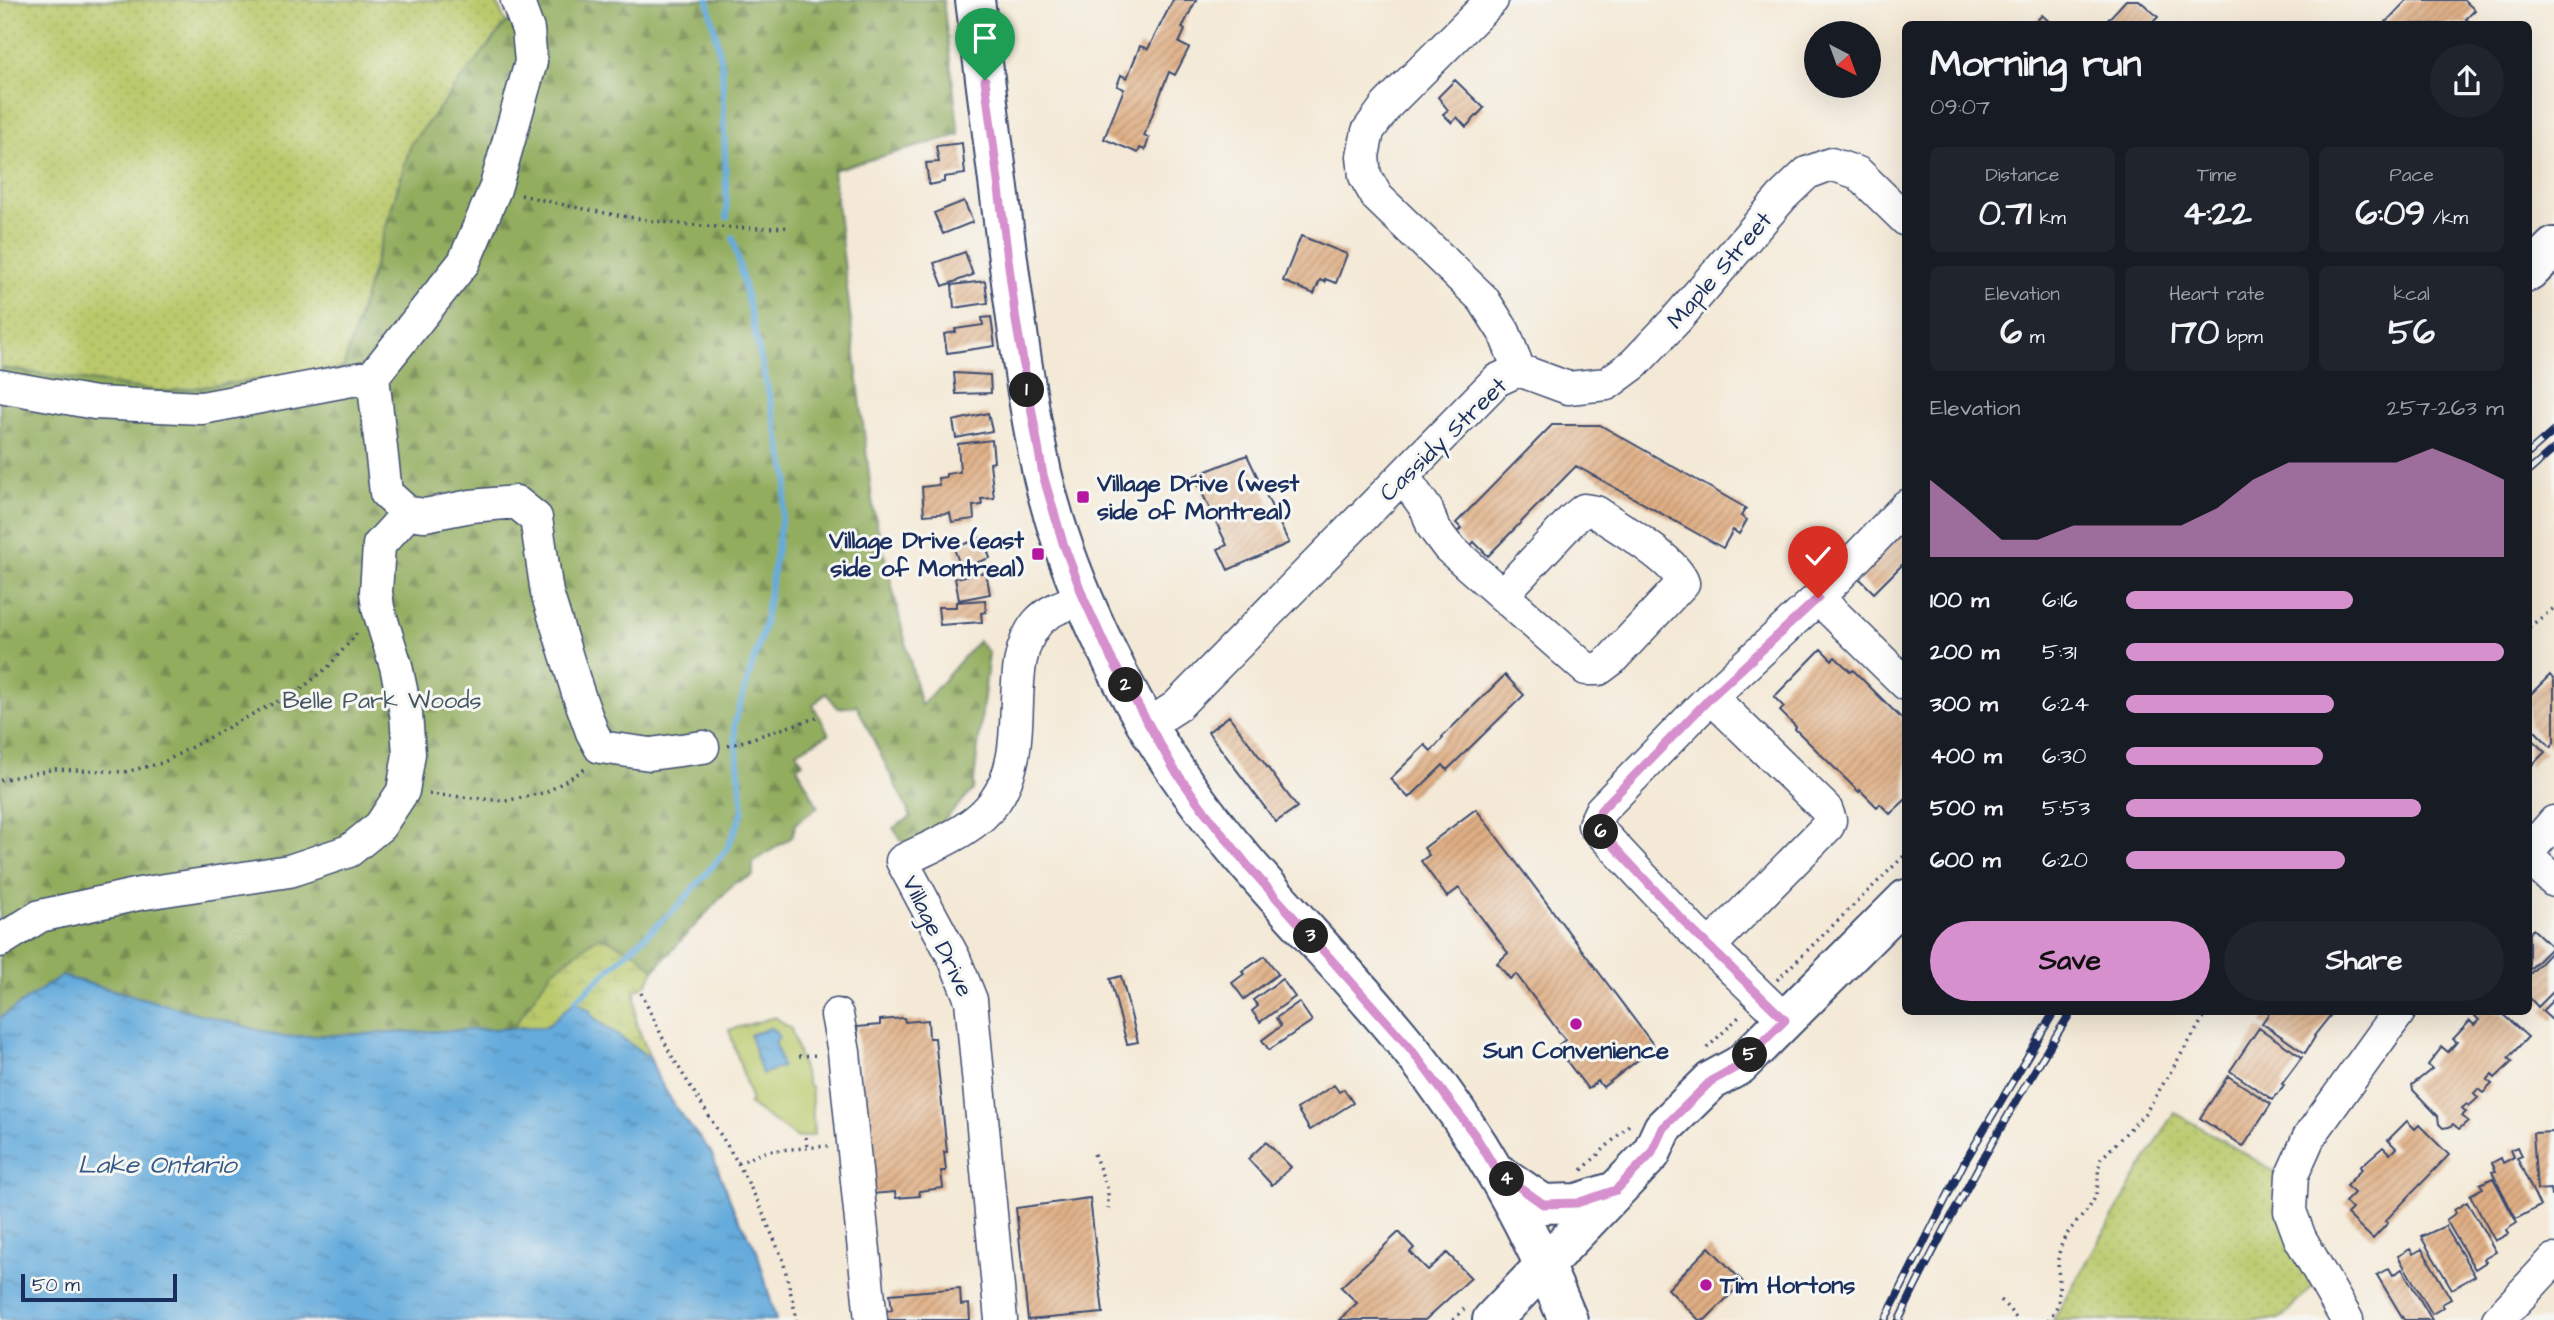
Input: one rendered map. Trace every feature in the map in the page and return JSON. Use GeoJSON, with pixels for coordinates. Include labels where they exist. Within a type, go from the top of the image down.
{"type":"FeatureCollection","features":[{"type":"Feature","properties":{"kind":"main road"},"geometry":{"type":"LineString","coordinates":[[975,0],[1016,321],[1038,451],[1063,543],[1084,599],[1111,658],[1148,725],[1174,769],[1205,812],[1248,866],[1410,1048],[1474,1134],[1497,1171],[1545,1264],[1568,1320]]}},
{"type":"Feature","properties":{"kind":"main road"},"geometry":{"type":"LineString","coordinates":[[2532,269],[2554,247]]}},
{"type":"Feature","properties":{"kind":"main road"},"geometry":{"type":"LineString","coordinates":[[1492,1320],[1651,1154],[1677,1143],[1729,1092],[1740,1065],[1773,1008],[1902,902]]}},
{"type":"Feature","properties":{"kind":"main road"},"geometry":{"type":"LineString","coordinates":[[1497,1171],[1543,1204],[1577,1203],[1616,1190]]}},
{"type":"Feature","properties":{"kind":"street"},"geometry":{"type":"LineString","coordinates":[[0,386],[95,403],[202,408],[373,376],[464,262],[495,189],[531,62],[528,30],[517,0]]}},
{"type":"Feature","properties":{"kind":"street","name":"Cassidy Street"},"geometry":{"type":"LineString","coordinates":[[1148,725],[1176,708],[1497,380],[1519,370],[1504,332],[1483,299],[1377,197],[1366,176],[1363,156],[1368,131],[1387,105],[1493,0]]}},
{"type":"Feature","properties":{"kind":"street","name":"Maple Street"},"geometry":{"type":"LineString","coordinates":[[1519,370],[1568,388],[1607,384],[1634,364],[1659,338],[1782,197],[1807,173],[1830,164],[1858,173],[1902,216]]}},
{"type":"Feature","properties":{"kind":"street"},"geometry":{"type":"LineString","coordinates":[[0,941],[40,916],[139,894],[289,871],[349,851],[380,826],[403,791],[409,754],[406,713],[376,592],[379,545],[397,503],[373,376]]}},
{"type":"Feature","properties":{"kind":"street"},"geometry":{"type":"LineString","coordinates":[[1404,475],[1427,510],[1433,527],[1448,547],[1586,670],[1600,669],[1611,660],[1682,583],[1670,564],[1596,512],[1584,510],[1502,595]]}},
{"type":"Feature","properties":{"kind":"street"},"geometry":{"type":"LineString","coordinates":[[397,503],[425,514],[516,502],[536,518],[547,593],[578,693],[600,747],[650,754],[703,747]]}},
{"type":"Feature","properties":{"kind":"street"},"geometry":{"type":"LineString","coordinates":[[1773,1008],[1594,825],[1601,810],[1711,697],[1818,598],[1902,510]]}},
{"type":"Feature","properties":{"kind":"street"},"geometry":{"type":"LineString","coordinates":[[1818,598],[1902,680]]}},
{"type":"Feature","properties":{"kind":"street","name":"Village Drive"},"geometry":{"type":"LineString","coordinates":[[1001,1320],[971,1000],[954,958],[902,861],[958,833],[994,803],[1012,768],[1016,747],[1019,673],[1025,644],[1038,622],[1055,609],[1084,599]]}},
{"type":"Feature","properties":{"kind":"street"},"geometry":{"type":"LineString","coordinates":[[1710,946],[1828,826],[1830,820],[1826,809],[1711,697]]}},
{"type":"Feature","properties":{"kind":"street"},"geometry":{"type":"LineString","coordinates":[[2532,848],[2554,822]]}},
{"type":"Feature","properties":{"kind":"street"},"geometry":{"type":"LineString","coordinates":[[2532,861],[2554,881]]}},
{"type":"Feature","properties":{"kind":"street"},"geometry":{"type":"LineString","coordinates":[[837,1015],[844,1052],[871,1320]]}},
{"type":"Feature","properties":{"kind":"street"},"geometry":{"type":"LineString","coordinates":[[2347,1320],[2300,1238],[2290,1211],[2292,1175],[2309,1137],[2397,1015]]}},
{"type":"Feature","properties":{"kind":"street"},"geometry":{"type":"LineString","coordinates":[[2498,1320],[2554,1260]]}},
{"type":"Feature","properties":{"kind":"path"},"geometry":{"type":"LineString","coordinates":[[495,189],[599,212],[699,227],[789,226]]}},
{"type":"Feature","properties":{"kind":"path"},"geometry":{"type":"LineString","coordinates":[[0,780],[55,769],[125,772],[162,763],[299,691],[329,666],[378,608]]}},
{"type":"Feature","properties":{"kind":"path"},"geometry":{"type":"LineString","coordinates":[[2532,625],[2554,608]]}},
{"type":"Feature","properties":{"kind":"path"},"geometry":{"type":"LineString","coordinates":[[703,747],[722,748],[820,717]]}},
{"type":"Feature","properties":{"kind":"path"},"geometry":{"type":"LineString","coordinates":[[403,791],[505,801],[547,792],[586,768],[600,747]]}},
{"type":"Feature","properties":{"kind":"path"},"geometry":{"type":"LineString","coordinates":[[1703,1053],[1773,1008],[1902,859]]}},
{"type":"Feature","properties":{"kind":"path"},"geometry":{"type":"LineString","coordinates":[[641,993],[671,1055],[738,1163],[770,1228],[783,1260],[797,1320]]}},
{"type":"Feature","properties":{"kind":"path"},"geometry":{"type":"LineString","coordinates":[[2048,1320],[2057,1306],[2057,1266],[2062,1246],[2071,1226],[2096,1196],[2101,1159],[2146,1112],[2205,1015]]}},
{"type":"Feature","properties":{"kind":"path"},"geometry":{"type":"LineString","coordinates":[[1580,1171],[1636,1118]]}},
{"type":"Feature","properties":{"kind":"path"},"geometry":{"type":"LineString","coordinates":[[806,1137],[807,1147]]}},
{"type":"Feature","properties":{"kind":"path"},"geometry":{"type":"LineString","coordinates":[[738,1163],[768,1151],[822,1147]]}},
{"type":"Feature","properties":{"kind":"path"},"geometry":{"type":"LineString","coordinates":[[1094,1154],[1108,1190],[1108,1209]]}},
{"type":"Feature","properties":{"kind":"path"},"geometry":{"type":"LineString","coordinates":[[2001,1300],[2018,1320]]}},
{"type":"Feature","properties":{"kind":"green space"},"geometry":{"type":"Polygon","coordinates":[[[0,0],[495,0],[506,23],[411,144],[343,369],[164,392],[0,368],[0,0]]]}},
{"type":"Feature","properties":{"kind":"green space","name":"Belle Park Woods"},"geometry":{"type":"Polygon","coordinates":[[[553,0],[943,0],[959,135],[833,170],[873,508],[921,706],[978,641],[989,653],[973,790],[911,854],[893,828],[911,817],[857,706],[838,708],[826,693],[813,705],[829,734],[796,752],[803,763],[797,767],[818,807],[796,823],[792,837],[753,862],[753,876],[734,883],[654,970],[637,953],[546,1027],[283,1037],[62,976],[0,1018],[0,368],[164,392],[343,369],[411,144],[506,23],[553,0]]]}},
{"type":"Feature","properties":{"kind":"green space"},"geometry":{"type":"Polygon","coordinates":[[[599,936],[637,953],[654,970],[647,984],[635,991],[636,1022],[650,1058],[596,1020],[589,1010],[546,1027],[513,1028],[551,972],[599,936]]]}},
{"type":"Feature","properties":{"kind":"green space"},"geometry":{"type":"Polygon","coordinates":[[[775,1017],[791,1029],[808,1086],[811,1086],[814,1135],[798,1138],[748,1104],[752,1102],[729,1030],[775,1017]]]}},
{"type":"Feature","properties":{"kind":"green space"},"geometry":{"type":"Polygon","coordinates":[[[2174,1112],[2279,1174],[2313,1286],[2279,1320],[2053,1320],[2174,1112]]]}},
{"type":"Feature","properties":{"kind":"water","name":"Lake Ontario"},"geometry":{"type":"Polygon","coordinates":[[[61,976],[283,1037],[546,1027],[575,1001],[589,1010],[596,1020],[650,1058],[658,1078],[678,1111],[711,1152],[735,1212],[757,1251],[776,1320],[0,1320],[0,1018],[61,976]]]}},
{"type":"Feature","properties":{"kind":"water"},"geometry":{"type":"Polygon","coordinates":[[[771,1028],[779,1039],[775,1041],[782,1067],[762,1074],[750,1035],[771,1028]]]}},
{"type":"Feature","properties":{"kind":"building"},"geometry":{"type":"Polygon","coordinates":[[[1173,0],[1196,0],[1182,28],[1185,30],[1179,43],[1189,48],[1175,75],[1169,72],[1144,136],[1149,138],[1145,150],[1140,148],[1138,153],[1104,139],[1124,89],[1117,86],[1121,75],[1127,78],[1140,46],[1148,49],[1173,0]]]}},
{"type":"Feature","properties":{"kind":"building"},"geometry":{"type":"Polygon","coordinates":[[[2126,0],[2139,0],[2158,17],[2154,21],[2107,21],[2126,0]]]}},
{"type":"Feature","properties":{"kind":"building"},"geometry":{"type":"Polygon","coordinates":[[[2407,0],[2464,0],[2475,10],[2466,19],[2468,21],[2387,21],[2407,0]]]}},
{"type":"Feature","properties":{"kind":"building"},"geometry":{"type":"Polygon","coordinates":[[[2042,15],[2049,21],[2037,21],[2042,15]]]}},
{"type":"Feature","properties":{"kind":"building"},"geometry":{"type":"Polygon","coordinates":[[[1455,80],[1484,108],[1466,127],[1457,117],[1452,123],[1443,114],[1448,110],[1438,97],[1455,80]]]}},
{"type":"Feature","properties":{"kind":"building"},"geometry":{"type":"Polygon","coordinates":[[[962,143],[965,174],[944,177],[944,182],[929,185],[926,163],[939,162],[936,146],[962,143]]]}},
{"type":"Feature","properties":{"kind":"building"},"geometry":{"type":"Polygon","coordinates":[[[964,201],[973,222],[943,234],[934,213],[964,201]]]}},
{"type":"Feature","properties":{"kind":"building"},"geometry":{"type":"Polygon","coordinates":[[[1301,236],[1347,254],[1336,283],[1320,280],[1314,294],[1283,281],[1301,236]]]}},
{"type":"Feature","properties":{"kind":"building"},"geometry":{"type":"Polygon","coordinates":[[[965,252],[973,275],[943,286],[934,263],[965,252]]]}},
{"type":"Feature","properties":{"kind":"building"},"geometry":{"type":"Polygon","coordinates":[[[985,281],[988,303],[954,308],[952,285],[985,281]]]}},
{"type":"Feature","properties":{"kind":"building"},"geometry":{"type":"Polygon","coordinates":[[[991,317],[995,346],[947,353],[944,334],[956,332],[955,329],[983,325],[982,318],[991,317]]]}},
{"type":"Feature","properties":{"kind":"building"},"geometry":{"type":"Polygon","coordinates":[[[954,373],[990,375],[991,393],[956,394],[954,373]]]}},
{"type":"Feature","properties":{"kind":"building"},"geometry":{"type":"Polygon","coordinates":[[[988,413],[992,431],[956,438],[953,421],[988,413]]]}},
{"type":"Feature","properties":{"kind":"building"},"geometry":{"type":"Polygon","coordinates":[[[1552,425],[1600,425],[1746,508],[1741,516],[1747,520],[1739,534],[1733,530],[1723,548],[1576,466],[1488,556],[1474,542],[1469,547],[1456,534],[1461,528],[1456,523],[1552,425]]]}},
{"type":"Feature","properties":{"kind":"building"},"geometry":{"type":"Polygon","coordinates":[[[992,440],[994,462],[990,463],[994,498],[981,499],[982,505],[973,506],[974,519],[952,522],[950,513],[924,515],[922,487],[939,485],[938,478],[960,472],[958,444],[992,440]]]}},
{"type":"Feature","properties":{"kind":"building"},"geometry":{"type":"Polygon","coordinates":[[[1247,455],[1289,543],[1228,570],[1218,549],[1227,545],[1194,476],[1247,455]]]}},
{"type":"Feature","properties":{"kind":"building"},"geometry":{"type":"Polygon","coordinates":[[[1902,530],[1902,565],[1874,593],[1856,575],[1902,530]]]}},
{"type":"Feature","properties":{"kind":"building"},"geometry":{"type":"Polygon","coordinates":[[[983,537],[990,558],[961,568],[954,548],[983,537]]]}},
{"type":"Feature","properties":{"kind":"building"},"geometry":{"type":"Polygon","coordinates":[[[986,572],[990,594],[959,600],[955,578],[986,572]]]}},
{"type":"Feature","properties":{"kind":"building"},"geometry":{"type":"Polygon","coordinates":[[[985,600],[986,612],[981,613],[982,622],[940,625],[938,607],[956,607],[956,602],[985,600]]]}},
{"type":"Feature","properties":{"kind":"building"},"geometry":{"type":"Polygon","coordinates":[[[1821,649],[1832,660],[1835,657],[1851,672],[1853,670],[1902,719],[1902,803],[1890,814],[1880,804],[1877,807],[1795,729],[1780,711],[1784,707],[1774,697],[1821,649]]]}},
{"type":"Feature","properties":{"kind":"building"},"geometry":{"type":"Polygon","coordinates":[[[1505,675],[1524,695],[1447,770],[1443,765],[1409,798],[1390,779],[1425,745],[1431,751],[1505,675]]]}},
{"type":"Feature","properties":{"kind":"building"},"geometry":{"type":"Polygon","coordinates":[[[2550,675],[2554,680],[2554,743],[2551,747],[2532,728],[2532,693],[2550,675]]]}},
{"type":"Feature","properties":{"kind":"building"},"geometry":{"type":"Polygon","coordinates":[[[1229,716],[1297,807],[1276,822],[1208,732],[1229,716]]]}},
{"type":"Feature","properties":{"kind":"building"},"geometry":{"type":"Polygon","coordinates":[[[2532,740],[2545,752],[2532,765],[2532,740]]]}},
{"type":"Feature","properties":{"kind":"building"},"geometry":{"type":"Polygon","coordinates":[[[1476,809],[1655,1047],[1603,1087],[1598,1081],[1588,1089],[1556,1047],[1565,1040],[1516,974],[1510,979],[1497,963],[1508,953],[1459,888],[1447,897],[1421,861],[1429,855],[1424,848],[1476,809]]]}},
{"type":"Feature","properties":{"kind":"building"},"geometry":{"type":"Polygon","coordinates":[[[2532,930],[2552,947],[2532,967],[2532,930]]]}},
{"type":"Feature","properties":{"kind":"building"},"geometry":{"type":"Polygon","coordinates":[[[2554,949],[2554,991],[2538,1007],[2532,1000],[2532,972],[2554,949]]]}},
{"type":"Feature","properties":{"kind":"building"},"geometry":{"type":"Polygon","coordinates":[[[1265,956],[1278,974],[1244,999],[1232,983],[1244,974],[1242,972],[1265,956]]]}},
{"type":"Feature","properties":{"kind":"building"},"geometry":{"type":"Polygon","coordinates":[[[1121,976],[1138,1042],[1127,1044],[1110,979],[1121,976]]]}},
{"type":"Feature","properties":{"kind":"building"},"geometry":{"type":"Polygon","coordinates":[[[1282,979],[1295,997],[1260,1022],[1252,1011],[1258,1006],[1253,1000],[1282,979]]]}},
{"type":"Feature","properties":{"kind":"building"},"geometry":{"type":"Polygon","coordinates":[[[2554,999],[2554,1018],[2552,1020],[2542,1011],[2554,999]]]}},
{"type":"Feature","properties":{"kind":"building"},"geometry":{"type":"Polygon","coordinates":[[[1299,1002],[1312,1021],[1269,1050],[1262,1040],[1281,1026],[1276,1018],[1299,1002]]]}},
{"type":"Feature","properties":{"kind":"building"},"geometry":{"type":"Polygon","coordinates":[[[2268,1015],[2331,1015],[2305,1053],[2262,1023],[2268,1015]]]}},
{"type":"Feature","properties":{"kind":"building"},"geometry":{"type":"Polygon","coordinates":[[[2503,1015],[2528,1037],[2508,1058],[2512,1062],[2495,1078],[2492,1075],[2487,1080],[2492,1084],[2483,1093],[2478,1089],[2474,1093],[2478,1098],[2462,1108],[2466,1112],[2462,1116],[2468,1121],[2459,1129],[2453,1124],[2443,1128],[2439,1124],[2438,1116],[2413,1090],[2412,1085],[2432,1069],[2428,1065],[2442,1047],[2448,1052],[2457,1042],[2453,1039],[2470,1021],[2474,1025],[2479,1020],[2475,1016],[2503,1015]]]}},
{"type":"Feature","properties":{"kind":"building"},"geometry":{"type":"Polygon","coordinates":[[[904,1018],[905,1022],[928,1020],[929,1038],[935,1038],[947,1152],[944,1152],[946,1171],[941,1171],[943,1188],[919,1191],[920,1196],[896,1198],[895,1192],[872,1194],[857,1027],[880,1025],[880,1020],[904,1018]]]}},
{"type":"Feature","properties":{"kind":"building"},"geometry":{"type":"Polygon","coordinates":[[[2259,1028],[2302,1057],[2273,1100],[2230,1071],[2259,1028]]]}},
{"type":"Feature","properties":{"kind":"building"},"geometry":{"type":"Polygon","coordinates":[[[2228,1076],[2271,1104],[2243,1147],[2200,1118],[2228,1076]]]}},
{"type":"Feature","properties":{"kind":"building"},"geometry":{"type":"Polygon","coordinates":[[[1334,1085],[1339,1092],[1344,1089],[1353,1103],[1310,1130],[1297,1109],[1334,1085]]]}},
{"type":"Feature","properties":{"kind":"building"},"geometry":{"type":"Polygon","coordinates":[[[2407,1121],[2415,1129],[2419,1125],[2449,1155],[2385,1221],[2388,1223],[2373,1239],[2347,1214],[2352,1209],[2345,1202],[2354,1193],[2346,1186],[2362,1169],[2360,1167],[2383,1147],[2390,1154],[2396,1148],[2388,1140],[2407,1121]]]}},
{"type":"Feature","properties":{"kind":"building"},"geometry":{"type":"Polygon","coordinates":[[[2554,1132],[2554,1195],[2551,1195],[2550,1189],[2537,1190],[2533,1133],[2554,1132]]]}},
{"type":"Feature","properties":{"kind":"building"},"geometry":{"type":"Polygon","coordinates":[[[1266,1142],[1291,1167],[1272,1185],[1248,1159],[1266,1142]]]}},
{"type":"Feature","properties":{"kind":"building"},"geometry":{"type":"Polygon","coordinates":[[[2518,1147],[2522,1156],[2517,1158],[2540,1206],[2516,1219],[2492,1172],[2496,1171],[2492,1163],[2501,1158],[2503,1163],[2514,1157],[2511,1150],[2518,1147]]]}},
{"type":"Feature","properties":{"kind":"building"},"geometry":{"type":"Polygon","coordinates":[[[2493,1178],[2517,1223],[2506,1230],[2508,1234],[2495,1241],[2470,1195],[2483,1188],[2480,1184],[2493,1178]]]}},
{"type":"Feature","properties":{"kind":"building"},"geometry":{"type":"Polygon","coordinates":[[[1090,1198],[1103,1313],[1028,1320],[1016,1208],[1090,1198]]]}},
{"type":"Feature","properties":{"kind":"building"},"geometry":{"type":"Polygon","coordinates":[[[2467,1202],[2496,1252],[2484,1259],[2486,1262],[2475,1269],[2446,1220],[2456,1213],[2454,1210],[2467,1202]]]}},
{"type":"Feature","properties":{"kind":"building"},"geometry":{"type":"Polygon","coordinates":[[[2445,1226],[2475,1276],[2452,1289],[2421,1237],[2445,1226]]]}},
{"type":"Feature","properties":{"kind":"building"},"geometry":{"type":"Polygon","coordinates":[[[1399,1232],[1414,1248],[1410,1252],[1428,1270],[1447,1253],[1471,1278],[1425,1320],[1339,1320],[1357,1303],[1341,1287],[1399,1232]]]}},
{"type":"Feature","properties":{"kind":"building","name":"Tim Hortons"},"geometry":{"type":"Polygon","coordinates":[[[1709,1247],[1743,1282],[1705,1320],[1699,1320],[1668,1289],[1709,1247]]]}},
{"type":"Feature","properties":{"kind":"building"},"geometry":{"type":"Polygon","coordinates":[[[2410,1249],[2413,1254],[2422,1249],[2451,1299],[2432,1314],[2398,1256],[2410,1249]]]}},
{"type":"Feature","properties":{"kind":"building"},"geometry":{"type":"Polygon","coordinates":[[[2389,1268],[2393,1275],[2402,1269],[2432,1320],[2404,1320],[2377,1275],[2389,1268]]]}},
{"type":"Feature","properties":{"kind":"building"},"geometry":{"type":"Polygon","coordinates":[[[960,1288],[961,1305],[969,1304],[970,1320],[886,1320],[886,1311],[892,1310],[890,1294],[960,1288]]]}},
{"type":"Feature","properties":{"kind":"waterway"},"geometry":{"type":"LineString","coordinates":[[708,0],[722,65],[727,217]]}},
{"type":"Feature","properties":{"kind":"waterway"},"geometry":{"type":"LineString","coordinates":[[575,1001],[680,904],[727,849],[743,811],[734,725],[764,627],[788,478],[733,238]]}},
{"type":"Feature","properties":{"kind":"railway"},"geometry":{"type":"LineString","coordinates":[[2532,450],[2554,431]]}},
{"type":"Feature","properties":{"kind":"railway"},"geometry":{"type":"LineString","coordinates":[[2532,468],[2554,449]]}},
{"type":"Feature","properties":{"kind":"railway"},"geometry":{"type":"LineString","coordinates":[[1885,1320],[1964,1163],[2052,1015]]}},
{"type":"Feature","properties":{"kind":"railway"},"geometry":{"type":"LineString","coordinates":[[1899,1320],[1980,1163],[2069,1015]]}},
{"type":"Feature","properties":{"kind":"place","name":"Village Drive (west side of Montreal)"},"geometry":{"type":"Point","coordinates":[1083,497]}},
{"type":"Feature","properties":{"kind":"place","name":"Village Drive (east side of Montreal)"},"geometry":{"type":"Point","coordinates":[1038,554]}},
{"type":"Feature","properties":{"kind":"place","name":"Sun Convenience"},"geometry":{"type":"Point","coordinates":[1576,1024]}},
{"type":"Feature","properties":{"kind":"place","name":"Tim Hortons"},"geometry":{"type":"Point","coordinates":[1706,1285]}},
{"type":"Feature","properties":{"kind":"route"},"geometry":{"type":"LineString","coordinates":[[985,80],[1016,321],[1043,475],[1063,543],[1084,599],[1111,658],[1174,769],[1205,812],[1248,866],[1410,1048],[1474,1134],[1497,1171],[1543,1204],[1577,1203],[1616,1190],[1651,1154],[1663,1128],[1711,1081],[1740,1065],[1785,1020],[1691,929],[1594,825],[1601,810],[1711,697],[1818,598]]}}]}
